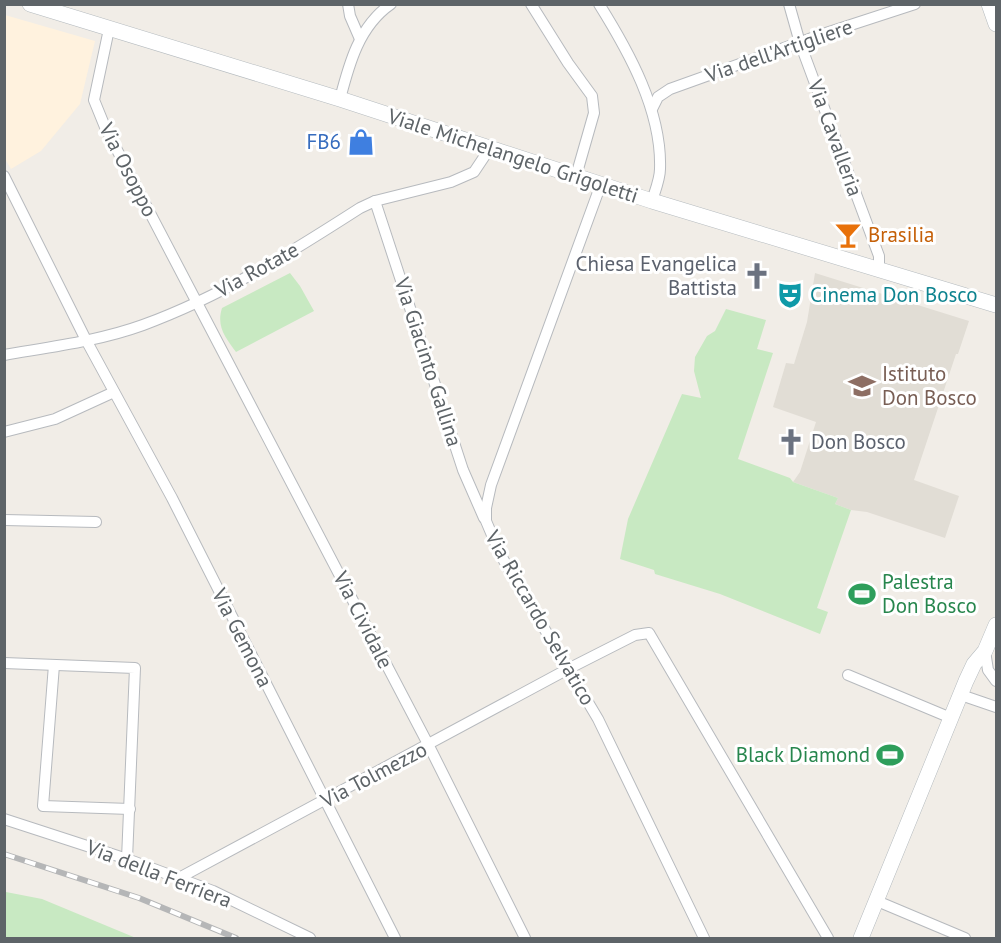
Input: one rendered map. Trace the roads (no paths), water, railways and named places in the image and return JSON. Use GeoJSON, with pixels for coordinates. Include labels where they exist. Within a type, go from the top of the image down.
{"type":"FeatureCollection","features":[{"type":"Feature","properties":{"kind":"main road","name":"Viale Michelangelo Grigoletti"},"geometry":{"type":"LineString","coordinates":[[30,4],[340,99],[652,201],[996,305]]}},
{"type":"Feature","properties":{"kind":"main road"},"geometry":{"type":"LineString","coordinates":[[989,4],[996,24]]}},
{"type":"Feature","properties":{"kind":"main road"},"geometry":{"type":"LineString","coordinates":[[861,939],[960,695],[974,664],[985,651],[996,624]]}},
{"type":"Feature","properties":{"kind":"street"},"geometry":{"type":"LineString","coordinates":[[348,4],[350,16],[360,39]]}},
{"type":"Feature","properties":{"kind":"street"},"geometry":{"type":"LineString","coordinates":[[340,99],[347,72],[360,39],[371,22],[391,4]]}},
{"type":"Feature","properties":{"kind":"street"},"geometry":{"type":"LineString","coordinates":[[531,4],[592,96],[594,113],[576,176]]}},
{"type":"Feature","properties":{"kind":"street"},"geometry":{"type":"LineString","coordinates":[[599,4],[615,31],[652,109],[661,171],[652,201]]}},
{"type":"Feature","properties":{"kind":"street","name":"Via Cavalleria"},"geometry":{"type":"LineString","coordinates":[[789,4],[800,42],[879,256],[879,271]]}},
{"type":"Feature","properties":{"kind":"street","name":"Via dell'Artigliere"},"geometry":{"type":"LineString","coordinates":[[652,109],[658,97],[670,89],[915,4]]}},
{"type":"Feature","properties":{"kind":"street","name":"Via Osoppo"},"geometry":{"type":"LineString","coordinates":[[109,29],[94,100],[105,128],[198,302]]}},
{"type":"Feature","properties":{"kind":"street","name":"Via Rotate"},"geometry":{"type":"LineString","coordinates":[[4,355],[86,340],[141,326],[198,302],[276,262],[360,208],[375,201],[451,182],[474,172],[490,148]]}},
{"type":"Feature","properties":{"kind":"street","name":"Via Gemona"},"geometry":{"type":"LineString","coordinates":[[4,176],[86,340],[172,498],[395,939]]}},
{"type":"Feature","properties":{"kind":"street","name":"Via Riccardo Selvatico"},"geometry":{"type":"LineString","coordinates":[[601,184],[491,485],[486,508],[486,522],[500,554],[614,749],[704,939]]}},
{"type":"Feature","properties":{"kind":"street","name":"Via Giacinto Gallina"},"geometry":{"type":"LineString","coordinates":[[375,201],[463,470],[486,522]]}},
{"type":"Feature","properties":{"kind":"street","name":"Via Cividale"},"geometry":{"type":"LineString","coordinates":[[198,302],[429,746],[525,939]]}},
{"type":"Feature","properties":{"kind":"street"},"geometry":{"type":"LineString","coordinates":[[4,432],[54,419],[114,392]]}},
{"type":"Feature","properties":{"kind":"street"},"geometry":{"type":"LineString","coordinates":[[4,520],[96,522]]}},
{"type":"Feature","properties":{"kind":"street","name":"Via Tolmezzo"},"geometry":{"type":"LineString","coordinates":[[179,878],[635,634],[649,633],[828,939]]}},
{"type":"Feature","properties":{"kind":"street"},"geometry":{"type":"LineString","coordinates":[[985,651],[988,670],[996,681]]}},
{"type":"Feature","properties":{"kind":"street"},"geometry":{"type":"LineString","coordinates":[[4,663],[135,668],[127,859]]}},
{"type":"Feature","properties":{"kind":"street"},"geometry":{"type":"LineString","coordinates":[[54,665],[43,806],[130,809]]}},
{"type":"Feature","properties":{"kind":"street"},"geometry":{"type":"LineString","coordinates":[[848,675],[951,718]]}},
{"type":"Feature","properties":{"kind":"street"},"geometry":{"type":"LineString","coordinates":[[960,695],[996,707]]}},
{"type":"Feature","properties":{"kind":"street","name":"Via della Ferriera"},"geometry":{"type":"LineString","coordinates":[[4,819],[127,859],[213,891],[310,939]]}},
{"type":"Feature","properties":{"kind":"street"},"geometry":{"type":"LineString","coordinates":[[877,901],[965,939]]}},
{"type":"Feature","properties":{"kind":"railway"},"geometry":{"type":"LineString","coordinates":[[4,854],[139,898],[236,938]]}},
{"type":"Feature","properties":{"kind":"place","name":"FB6"},"geometry":{"type":"Point","coordinates":[361,142]}},
{"type":"Feature","properties":{"kind":"place","name":"Brasilia"},"geometry":{"type":"Point","coordinates":[848,235]}},
{"type":"Feature","properties":{"kind":"place","name":"Chiesa Evangelica Battista"},"geometry":{"type":"Point","coordinates":[757,276]}},
{"type":"Feature","properties":{"kind":"place","name":"Cinema Don Bosco"},"geometry":{"type":"Point","coordinates":[790,295]}},
{"type":"Feature","properties":{"kind":"place","name":"Istituto Don Bosco"},"geometry":{"type":"Point","coordinates":[862,386]}},
{"type":"Feature","properties":{"kind":"place","name":"Don Bosco"},"geometry":{"type":"Point","coordinates":[791,442]}},
{"type":"Feature","properties":{"kind":"place","name":"Palestra Don Bosco"},"geometry":{"type":"Point","coordinates":[862,594]}},
{"type":"Feature","properties":{"kind":"place","name":"Black Diamond"},"geometry":{"type":"Point","coordinates":[890,755]}}]}
